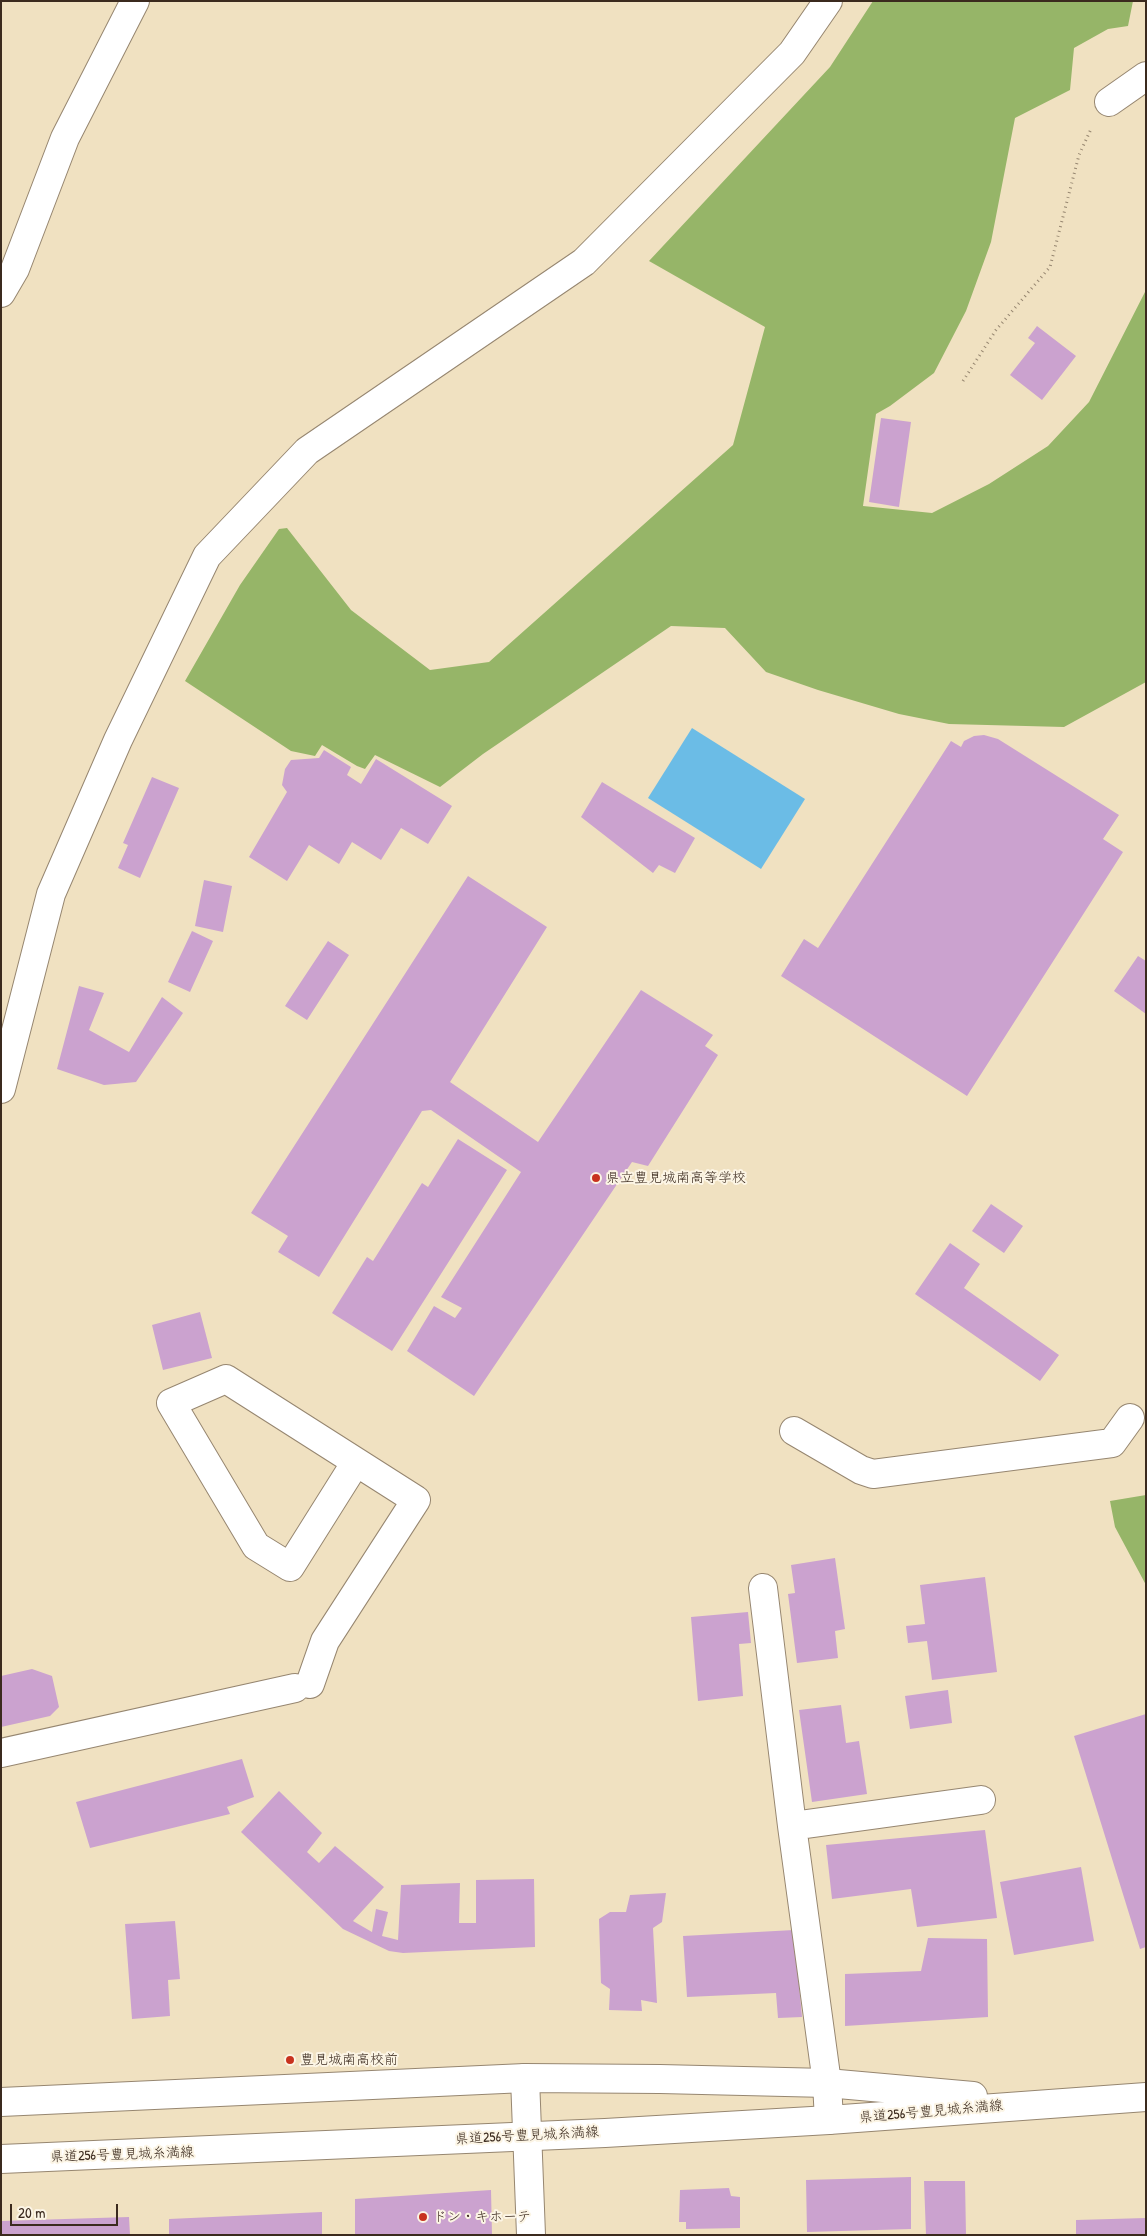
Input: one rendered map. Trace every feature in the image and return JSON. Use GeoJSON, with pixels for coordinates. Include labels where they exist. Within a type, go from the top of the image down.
{"type":"FeatureCollection","features":[{"type":"Feature","properties":{"kind":"street"},"geometry":{"type":"LineString","coordinates":[[1,292],[15,269],[65,138],[135,1]]}},
{"type":"Feature","properties":{"kind":"street"},"geometry":{"type":"LineString","coordinates":[[1,1089],[51,894],[118,740],[207,556],[307,451],[584,262],[792,53],[828,1]]}},
{"type":"Feature","properties":{"kind":"street"},"geometry":{"type":"LineString","coordinates":[[1109,102],[1146,76]]}},
{"type":"Feature","properties":{"kind":"street"},"geometry":{"type":"LineString","coordinates":[[1,1753],[302,1686],[325,1641],[416,1500],[226,1379],[171,1403],[256,1546],[290,1567],[356,1462]]}},
{"type":"Feature","properties":{"kind":"street"},"geometry":{"type":"LineString","coordinates":[[794,1431],[848,1463],[873,1474],[1112,1443],[1130,1418]]}},
{"type":"Feature","properties":{"kind":"street"},"geometry":{"type":"LineString","coordinates":[[763,1588],[792,1826],[827,2083],[829,2120]]}},
{"type":"Feature","properties":{"kind":"street"},"geometry":{"type":"LineString","coordinates":[[792,1826],[981,1800]]}},
{"type":"Feature","properties":{"kind":"street"},"geometry":{"type":"LineString","coordinates":[[525,2078],[531,2235]]}},
{"type":"Feature","properties":{"kind":"street","name":"県道256号豊見城糸満線"},"geometry":{"type":"LineString","coordinates":[[1,2102],[525,2078],[827,2083],[1051,2103]]}},
{"type":"Feature","properties":{"kind":"street","name":"県道256号豊見城糸満線"},"geometry":{"type":"LineString","coordinates":[[1,2159],[527,2137],[829,2120],[1146,2097]]}},
{"type":"Feature","properties":{"kind":"path"},"geometry":{"type":"LineString","coordinates":[[962,382],[996,330],[1050,268],[1080,155],[1093,125],[1109,102]]}},
{"type":"Feature","properties":{"kind":"green space"},"geometry":{"type":"Polygon","coordinates":[[[873,1],[1133,1],[1128,26],[1108,29],[1074,48],[1070,90],[1015,118],[991,242],[966,311],[934,373],[890,406],[876,414],[863,506],[932,513],[989,484],[1048,446],[1089,402],[1146,290],[1146,682],[1064,727],[949,724],[899,714],[818,690],[766,672],[725,628],[671,626],[483,754],[440,787],[375,755],[365,769],[322,745],[315,756],[291,751],[185,681],[240,585],[279,529],[287,528],[351,610],[430,670],[489,662],[733,445],[765,327],[649,261],[830,67],[873,1]]]}},
{"type":"Feature","properties":{"kind":"green space"},"geometry":{"type":"Polygon","coordinates":[[[1146,1495],[1146,1585],[1115,1527],[1110,1501],[1146,1495]]]}},
{"type":"Feature","properties":{"kind":"water"},"geometry":{"type":"Polygon","coordinates":[[[692,728],[805,799],[761,869],[648,798],[692,728]]]}},
{"type":"Feature","properties":{"kind":"building"},"geometry":{"type":"Polygon","coordinates":[[[1037,326],[1076,356],[1042,400],[1010,375],[1035,343],[1028,338],[1037,326]]]}},
{"type":"Feature","properties":{"kind":"building"},"geometry":{"type":"Polygon","coordinates":[[[881,418],[911,422],[899,507],[869,502],[881,418]]]}},
{"type":"Feature","properties":{"kind":"building"},"geometry":{"type":"Polygon","coordinates":[[[984,735],[998,739],[1119,815],[1103,839],[1123,852],[967,1096],[781,976],[804,939],[818,948],[951,741],[961,747],[964,741],[974,736],[984,735]]]}},
{"type":"Feature","properties":{"kind":"building"},"geometry":{"type":"Polygon","coordinates":[[[324,750],[351,767],[347,775],[361,784],[376,759],[452,806],[428,844],[401,828],[381,860],[352,842],[339,864],[309,845],[287,881],[249,857],[287,792],[282,785],[285,769],[291,760],[319,758],[324,750]]]}},
{"type":"Feature","properties":{"kind":"building"},"geometry":{"type":"Polygon","coordinates":[[[152,777],[179,788],[140,878],[118,868],[128,845],[123,843],[152,777]]]}},
{"type":"Feature","properties":{"kind":"building"},"geometry":{"type":"Polygon","coordinates":[[[602,782],[695,838],[675,873],[659,865],[653,873],[581,817],[602,782]]]}},
{"type":"Feature","properties":{"kind":"building"},"geometry":{"type":"Polygon","coordinates":[[[468,876],[547,927],[450,1082],[538,1142],[641,990],[713,1035],[705,1046],[718,1055],[648,1166],[632,1162],[474,1396],[407,1351],[434,1306],[455,1318],[462,1308],[441,1297],[521,1172],[431,1110],[422,1111],[319,1277],[278,1252],[288,1236],[251,1213],[468,876]]]}},
{"type":"Feature","properties":{"kind":"building"},"geometry":{"type":"Polygon","coordinates":[[[204,880],[232,886],[223,932],[195,926],[204,880]]]}},
{"type":"Feature","properties":{"kind":"building"},"geometry":{"type":"Polygon","coordinates":[[[192,931],[213,941],[190,992],[168,982],[192,931]]]}},
{"type":"Feature","properties":{"kind":"building"},"geometry":{"type":"Polygon","coordinates":[[[328,941],[349,955],[307,1020],[285,1006],[328,941]]]}},
{"type":"Feature","properties":{"kind":"building"},"geometry":{"type":"Polygon","coordinates":[[[1138,956],[1146,961],[1146,1014],[1114,991],[1138,956]]]}},
{"type":"Feature","properties":{"kind":"building"},"geometry":{"type":"Polygon","coordinates":[[[79,986],[104,993],[89,1030],[129,1052],[162,997],[183,1013],[136,1082],[104,1085],[57,1069],[79,986]]]}},
{"type":"Feature","properties":{"kind":"building"},"geometry":{"type":"Polygon","coordinates":[[[458,1139],[507,1170],[392,1351],[332,1313],[367,1257],[373,1261],[422,1183],[428,1187],[458,1139]]]}},
{"type":"Feature","properties":{"kind":"building"},"geometry":{"type":"Polygon","coordinates":[[[991,1204],[1023,1226],[1004,1253],[972,1231],[991,1204]]]}},
{"type":"Feature","properties":{"kind":"building"},"geometry":{"type":"Polygon","coordinates":[[[950,1243],[980,1264],[964,1288],[1059,1355],[1040,1381],[915,1294],[950,1243]]]}},
{"type":"Feature","properties":{"kind":"building"},"geometry":{"type":"Polygon","coordinates":[[[200,1312],[212,1358],[163,1370],[152,1325],[200,1312]]]}},
{"type":"Feature","properties":{"kind":"building"},"geometry":{"type":"Polygon","coordinates":[[[835,1558],[845,1629],[835,1631],[838,1658],[797,1663],[788,1594],[795,1593],[791,1565],[835,1558]]]}},
{"type":"Feature","properties":{"kind":"building"},"geometry":{"type":"Polygon","coordinates":[[[985,1577],[997,1672],[932,1680],[927,1641],[908,1643],[906,1626],[925,1624],[920,1585],[985,1577]]]}},
{"type":"Feature","properties":{"kind":"building"},"geometry":{"type":"Polygon","coordinates":[[[748,1612],[751,1643],[739,1644],[743,1696],[698,1701],[691,1617],[748,1612]]]}},
{"type":"Feature","properties":{"kind":"building"},"geometry":{"type":"Polygon","coordinates":[[[32,1669],[52,1676],[59,1707],[50,1716],[1,1727],[1,1676],[32,1669]]]}},
{"type":"Feature","properties":{"kind":"building"},"geometry":{"type":"Polygon","coordinates":[[[948,1690],[952,1723],[910,1729],[905,1696],[948,1690]]]}},
{"type":"Feature","properties":{"kind":"building"},"geometry":{"type":"Polygon","coordinates":[[[841,1705],[846,1743],[859,1741],[867,1794],[812,1802],[799,1710],[841,1705]]]}},
{"type":"Feature","properties":{"kind":"building"},"geometry":{"type":"Polygon","coordinates":[[[1146,1714],[1146,1947],[1140,1949],[1074,1736],[1146,1714]]]}},
{"type":"Feature","properties":{"kind":"building"},"geometry":{"type":"Polygon","coordinates":[[[242,1759],[254,1797],[227,1807],[230,1814],[90,1848],[76,1802],[242,1759]]]}},
{"type":"Feature","properties":{"kind":"building"},"geometry":{"type":"Polygon","coordinates":[[[279,1791],[322,1833],[307,1852],[319,1863],[335,1846],[384,1887],[353,1921],[372,1932],[376,1909],[388,1912],[382,1936],[398,1940],[401,1885],[460,1883],[459,1923],[476,1923],[476,1880],[534,1879],[535,1947],[403,1953],[389,1951],[343,1929],[241,1832],[279,1791]]]}},
{"type":"Feature","properties":{"kind":"building"},"geometry":{"type":"Polygon","coordinates":[[[985,1830],[997,1918],[917,1927],[911,1889],[832,1899],[826,1845],[985,1830]]]}},
{"type":"Feature","properties":{"kind":"building"},"geometry":{"type":"Polygon","coordinates":[[[1081,1867],[1094,1941],[1014,1955],[1000,1882],[1081,1867]]]}},
{"type":"Feature","properties":{"kind":"building"},"geometry":{"type":"Polygon","coordinates":[[[666,1893],[662,1922],[653,1928],[657,2003],[641,2000],[642,2011],[609,2010],[610,1989],[601,1983],[599,1919],[610,1912],[626,1912],[630,1895],[666,1893]]]}},
{"type":"Feature","properties":{"kind":"building"},"geometry":{"type":"Polygon","coordinates":[[[175,1921],[180,1979],[168,1980],[170,2016],[132,2019],[125,1924],[175,1921]]]}},
{"type":"Feature","properties":{"kind":"building"},"geometry":{"type":"Polygon","coordinates":[[[794,1930],[802,2017],[778,2018],[776,1993],[687,1997],[683,1936],[794,1930]]]}},
{"type":"Feature","properties":{"kind":"building"},"geometry":{"type":"Polygon","coordinates":[[[928,1938],[987,1939],[988,2017],[845,2026],[845,1974],[921,1971],[928,1938]]]}},
{"type":"Feature","properties":{"kind":"building"},"geometry":{"type":"Polygon","coordinates":[[[911,2177],[911,2229],[807,2232],[806,2180],[911,2177]]]}},
{"type":"Feature","properties":{"kind":"building"},"geometry":{"type":"Polygon","coordinates":[[[924,2181],[965,2181],[966,2235],[926,2235],[924,2181]]]}},
{"type":"Feature","properties":{"kind":"building"},"geometry":{"type":"Polygon","coordinates":[[[729,2188],[731,2196],[740,2197],[740,2228],[686,2229],[686,2222],[679,2222],[680,2190],[729,2188]]]}},
{"type":"Feature","properties":{"kind":"building","name":"ドン・キホーテ"},"geometry":{"type":"Polygon","coordinates":[[[491,2190],[492,2235],[355,2235],[355,2199],[491,2190]]]}},
{"type":"Feature","properties":{"kind":"building"},"geometry":{"type":"Polygon","coordinates":[[[322,2212],[322,2235],[169,2235],[169,2219],[322,2212]]]}},
{"type":"Feature","properties":{"kind":"building"},"geometry":{"type":"Polygon","coordinates":[[[129,2217],[130,2235],[1,2235],[1,2221],[129,2217]]]}},
{"type":"Feature","properties":{"kind":"building"},"geometry":{"type":"Polygon","coordinates":[[[1146,2218],[1146,2235],[1076,2235],[1076,2220],[1146,2218]]]}},
{"type":"Feature","properties":{"kind":"place","name":"県立豊見城南高等学校"},"geometry":{"type":"Point","coordinates":[596,1178]}},
{"type":"Feature","properties":{"kind":"place","name":"豊見城南高校前"},"geometry":{"type":"Point","coordinates":[290,2060]}},
{"type":"Feature","properties":{"kind":"place","name":"ドン・キホーテ"},"geometry":{"type":"Point","coordinates":[423,2217]}}]}
